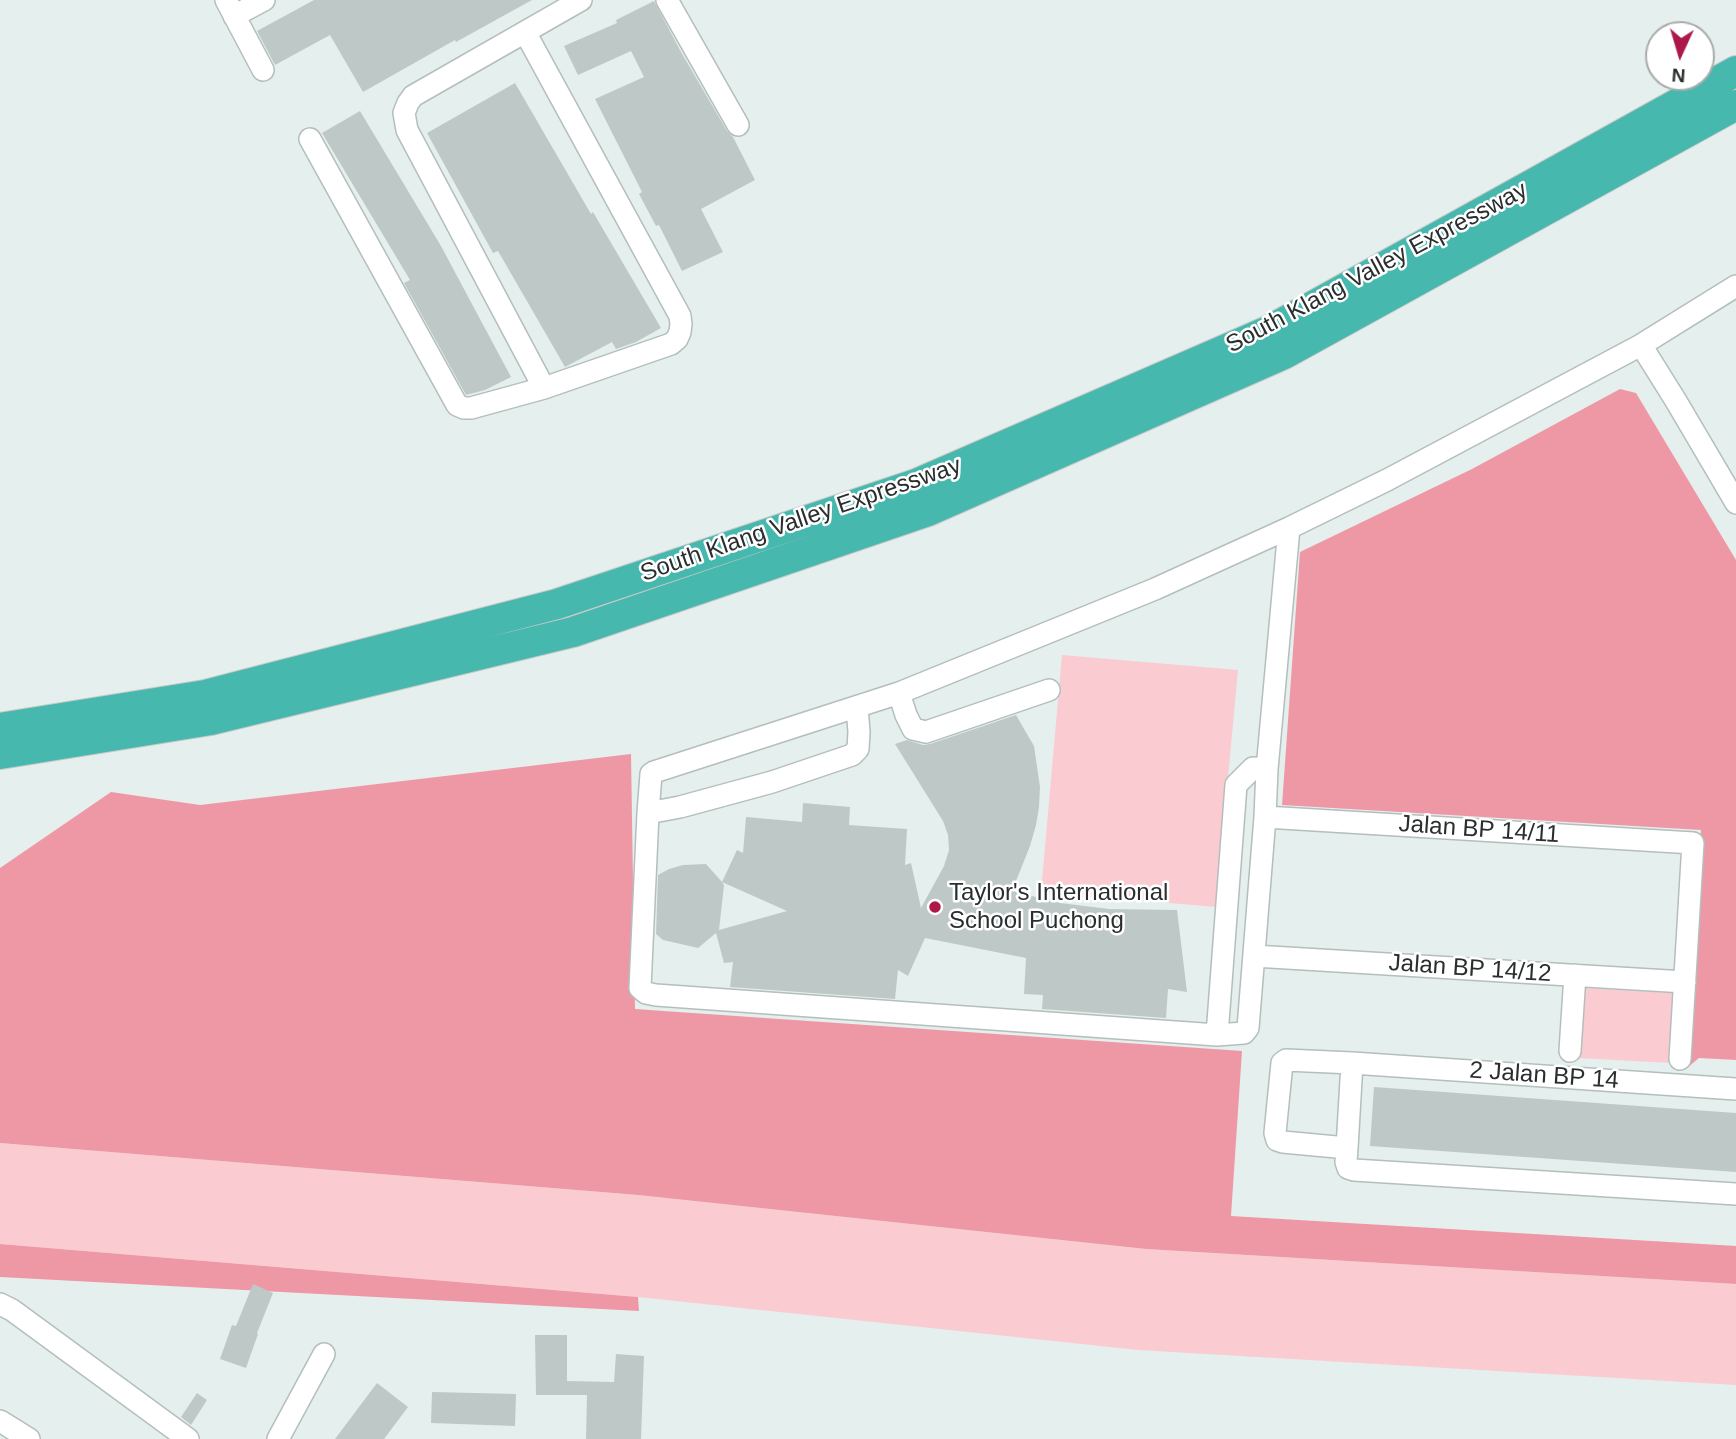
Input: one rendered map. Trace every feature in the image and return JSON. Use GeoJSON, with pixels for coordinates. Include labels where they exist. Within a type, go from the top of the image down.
{"type":"FeatureCollection","features":[{"type":"Feature","properties":{"kind":"highway","name":"South Klang Valley Expressway"},"geometry":{"type":"LineString","coordinates":[[0,728],[205,695],[557,604],[916,484],[1268,331],[1736,71]]}},
{"type":"Feature","properties":{"kind":"highway","name":"South Klang Valley Expressway"},"geometry":{"type":"LineString","coordinates":[[0,754],[211,720],[573,632],[928,510],[1284,354],[1736,105]]}},
{"type":"Feature","properties":{"kind":"street"},"geometry":{"type":"LineString","coordinates":[[264,0],[230,8],[264,70]]}},
{"type":"Feature","properties":{"kind":"street"},"geometry":{"type":"LineString","coordinates":[[544,388],[407,130],[404,113],[413,96],[581,0]]}},
{"type":"Feature","properties":{"kind":"street"},"geometry":{"type":"LineString","coordinates":[[667,0],[738,125]]}},
{"type":"Feature","properties":{"kind":"street"},"geometry":{"type":"LineString","coordinates":[[310,139],[457,405],[471,408],[544,388],[671,344],[677,339],[680,316],[525,32]]}},
{"type":"Feature","properties":{"kind":"street"},"geometry":{"type":"LineString","coordinates":[[1290,528],[1267,769],[1248,1028],[1244,1033],[1217,1035],[670,996],[646,993],[640,988],[648,813],[651,775],[654,772],[899,693],[1155,589],[1290,528],[1387,480],[1641,345],[1736,286]]}},
{"type":"Feature","properties":{"kind":"street"},"geometry":{"type":"LineString","coordinates":[[1641,345],[1730,473],[1736,503]]}},
{"type":"Feature","properties":{"kind":"street"},"geometry":{"type":"LineString","coordinates":[[899,693],[913,729],[926,732],[1049,690]]}},
{"type":"Feature","properties":{"kind":"street"},"geometry":{"type":"LineString","coordinates":[[648,813],[772,782],[852,755],[858,748],[858,707]]}},
{"type":"Feature","properties":{"kind":"street"},"geometry":{"type":"LineString","coordinates":[[1217,1035],[1236,785],[1253,768],[1267,769]]}},
{"type":"Feature","properties":{"kind":"street","name":"Jalan BP 14/11"},"geometry":{"type":"LineString","coordinates":[[1265,817],[1693,843],[1685,982]]}},
{"type":"Feature","properties":{"kind":"street","name":"Jalan BP 14/12"},"geometry":{"type":"LineString","coordinates":[[1254,956],[1685,982]]}},
{"type":"Feature","properties":{"kind":"street"},"geometry":{"type":"LineString","coordinates":[[1570,1051],[1575,975]]}},
{"type":"Feature","properties":{"kind":"street"},"geometry":{"type":"LineString","coordinates":[[1680,1059],[1685,982]]}},
{"type":"Feature","properties":{"kind":"street","name":"2 Jalan BP 14"},"geometry":{"type":"LineString","coordinates":[[1347,1148],[1277,1140],[1275,1133],[1282,1063],[1290,1059],[1736,1089]]}},
{"type":"Feature","properties":{"kind":"street"},"geometry":{"type":"LineString","coordinates":[[1352,1063],[1346,1162],[1348,1168],[1736,1194]]}},
{"type":"Feature","properties":{"kind":"street"},"geometry":{"type":"LineString","coordinates":[[0,1304],[12,1310],[188,1439]]}},
{"type":"Feature","properties":{"kind":"street"},"geometry":{"type":"LineString","coordinates":[[278,1439],[324,1354]]}},
{"type":"Feature","properties":{"kind":"street"},"geometry":{"type":"LineString","coordinates":[[0,1421],[29,1439]]}},
{"type":"Feature","properties":{"kind":"shaded area"},"geometry":{"type":"Polygon","coordinates":[[[1620,389],[1636,393],[1736,560],[1736,1060],[1699,1058],[1687,1068],[1701,830],[1282,805],[1300,552],[1472,469],[1620,389]]]}},
{"type":"Feature","properties":{"kind":"shaded area"},"geometry":{"type":"Polygon","coordinates":[[[1062,655],[1238,670],[1216,907],[1041,892],[1062,655]]]}},
{"type":"Feature","properties":{"kind":"shaded area"},"geometry":{"type":"Polygon","coordinates":[[[631,754],[635,1009],[1242,1051],[1231,1216],[1736,1246],[1736,1284],[1146,1249],[638,1195],[0,1143],[0,868],[111,792],[200,805],[631,754]]]}},
{"type":"Feature","properties":{"kind":"shaded area"},"geometry":{"type":"Polygon","coordinates":[[[1582,988],[1675,993],[1672,1063],[1578,1058],[1582,988]]]}},
{"type":"Feature","properties":{"kind":"shaded area"},"geometry":{"type":"Polygon","coordinates":[[[0,1143],[638,1195],[1146,1249],[1736,1284],[1736,1385],[1138,1350],[638,1297],[0,1244],[0,1143]]]}},
{"type":"Feature","properties":{"kind":"shaded area"},"geometry":{"type":"Polygon","coordinates":[[[0,1244],[638,1297],[639,1311],[0,1277],[0,1244]]]}},
{"type":"Feature","properties":{"kind":"building"},"geometry":{"type":"Polygon","coordinates":[[[314,0],[532,0],[363,92],[330,35],[275,65],[257,31],[314,0]]]}},
{"type":"Feature","properties":{"kind":"building"},"geometry":{"type":"Polygon","coordinates":[[[654,1],[755,180],[701,209],[723,252],[682,271],[659,225],[656,226],[639,194],[642,192],[595,99],[644,77],[631,51],[578,75],[564,46],[617,23],[616,20],[654,1]]]}},
{"type":"Feature","properties":{"kind":"building"},"geometry":{"type":"Polygon","coordinates":[[[515,83],[661,328],[636,342],[616,349],[612,342],[565,367],[498,251],[493,253],[427,133],[515,83]]]}},
{"type":"Feature","properties":{"kind":"building"},"geometry":{"type":"Polygon","coordinates":[[[360,111],[441,246],[511,377],[485,390],[466,395],[404,283],[410,280],[322,133],[360,111]]]}},
{"type":"Feature","properties":{"kind":"building"},"geometry":{"type":"Polygon","coordinates":[[[1016,715],[1034,746],[1040,787],[1036,825],[1012,891],[1060,903],[1109,909],[1177,910],[1187,992],[1168,989],[1166,1018],[1042,1009],[1043,995],[1024,994],[1026,958],[925,938],[908,976],[898,970],[895,999],[730,987],[733,962],[724,963],[716,933],[698,948],[663,940],[656,934],[658,875],[683,865],[706,864],[722,882],[737,850],[743,853],[746,817],[802,822],[803,803],[850,807],[849,825],[907,829],[905,865],[911,863],[921,908],[944,866],[949,850],[948,835],[943,821],[895,744],[907,740],[923,745],[1016,715]],[[722,882],[724,885],[719,930],[787,911],[722,882]]]}},
{"type":"Feature","properties":{"kind":"building"},"geometry":{"type":"Polygon","coordinates":[[[1374,1087],[1736,1113],[1736,1172],[1370,1146],[1374,1087]]]}},
{"type":"Feature","properties":{"kind":"building"},"geometry":{"type":"Polygon","coordinates":[[[253,1284],[273,1293],[246,1368],[220,1359],[232,1325],[236,1326],[253,1284]]]}},
{"type":"Feature","properties":{"kind":"building"},"geometry":{"type":"Polygon","coordinates":[[[535,1335],[567,1335],[567,1381],[614,1382],[616,1354],[644,1356],[641,1439],[586,1439],[587,1395],[536,1395],[535,1335]]]}},
{"type":"Feature","properties":{"kind":"building"},"geometry":{"type":"Polygon","coordinates":[[[377,1383],[408,1407],[384,1439],[335,1439],[377,1383]]]}},
{"type":"Feature","properties":{"kind":"building"},"geometry":{"type":"Polygon","coordinates":[[[432,1392],[516,1394],[515,1426],[431,1423],[432,1392]]]}},
{"type":"Feature","properties":{"kind":"building"},"geometry":{"type":"Polygon","coordinates":[[[197,1393],[207,1400],[191,1425],[181,1417],[197,1393]]]}},
{"type":"Feature","properties":{"kind":"place","name":"Taylor's International School Puchong"},"geometry":{"type":"Point","coordinates":[935,907]}}]}
